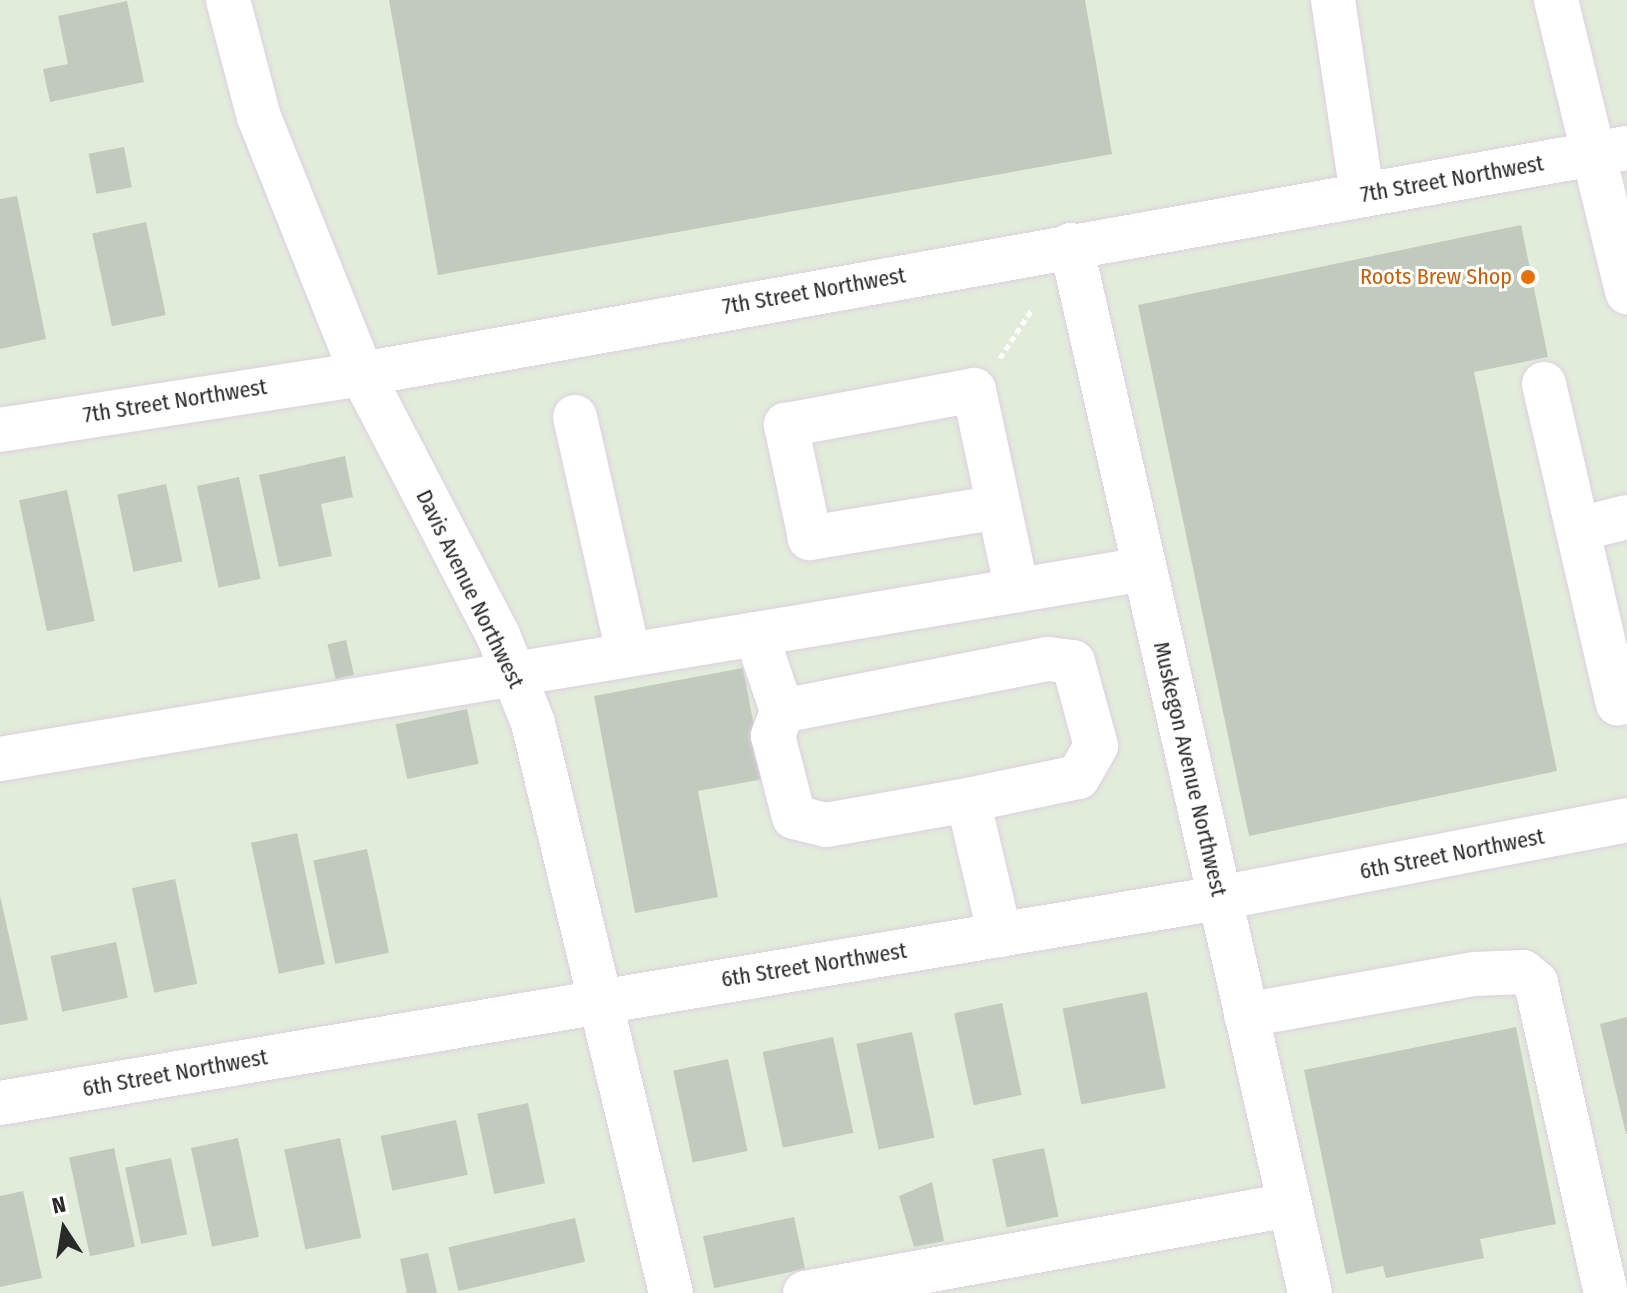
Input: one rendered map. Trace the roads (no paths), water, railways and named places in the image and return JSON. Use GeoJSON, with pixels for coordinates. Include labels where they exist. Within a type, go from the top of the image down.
{"type":"FeatureCollection","features":[{"type":"Feature","properties":{"kind":"street","name":"Davis Avenue Northwest"},"geometry":{"type":"LineString","coordinates":[[228,0],[259,117],[362,374],[512,669],[533,723],[671,1293]]}},
{"type":"Feature","properties":{"kind":"street"},"geometry":{"type":"LineString","coordinates":[[1333,0],[1362,195]]}},
{"type":"Feature","properties":{"kind":"street"},"geometry":{"type":"LineString","coordinates":[[1556,0],[1610,151],[1627,292]]}},
{"type":"Feature","properties":{"kind":"street","name":"7th Street Northwest"},"geometry":{"type":"LineString","coordinates":[[0,430],[362,374],[1610,151]]}},
{"type":"Feature","properties":{"kind":"street","name":"Muskegon Avenue Northwest"},"geometry":{"type":"LineString","coordinates":[[1071,245],[1310,1293]]}},
{"type":"Feature","properties":{"kind":"street"},"geometry":{"type":"LineString","coordinates":[[1544,384],[1618,704]]}},
{"type":"Feature","properties":{"kind":"street"},"geometry":{"type":"LineString","coordinates":[[999,507],[810,538],[786,425],[974,390],[1017,590]]}},
{"type":"Feature","properties":{"kind":"street"},"geometry":{"type":"LineString","coordinates":[[575,417],[628,653]]}},
{"type":"Feature","properties":{"kind":"street"},"geometry":{"type":"LineString","coordinates":[[1579,529],[1627,517]]}},
{"type":"Feature","properties":{"kind":"street"},"geometry":{"type":"LineString","coordinates":[[0,759],[512,669],[756,634],[1144,569]]}},
{"type":"Feature","properties":{"kind":"street"},"geometry":{"type":"LineString","coordinates":[[756,634],[782,711],[773,736],[794,817],[826,825],[1078,777],[1096,746],[1073,662],[1048,659],[782,711]]}},
{"type":"Feature","properties":{"kind":"street"},"geometry":{"type":"LineString","coordinates":[[968,800],[1000,935]]}},
{"type":"Feature","properties":{"kind":"street","name":"6th Street Northwest"},"geometry":{"type":"LineString","coordinates":[[0,1103],[1219,898],[1627,820]]}},
{"type":"Feature","properties":{"kind":"street"},"geometry":{"type":"LineString","coordinates":[[1246,1015],[1474,974],[1523,972],[1536,983],[1606,1293]]}},
{"type":"Feature","properties":{"kind":"street"},"geometry":{"type":"LineString","coordinates":[[805,1293],[1290,1205]]}},
{"type":"Feature","properties":{"kind":"place","name":"Roots Brew Shop"},"geometry":{"type":"Point","coordinates":[1528,277]}}]}
